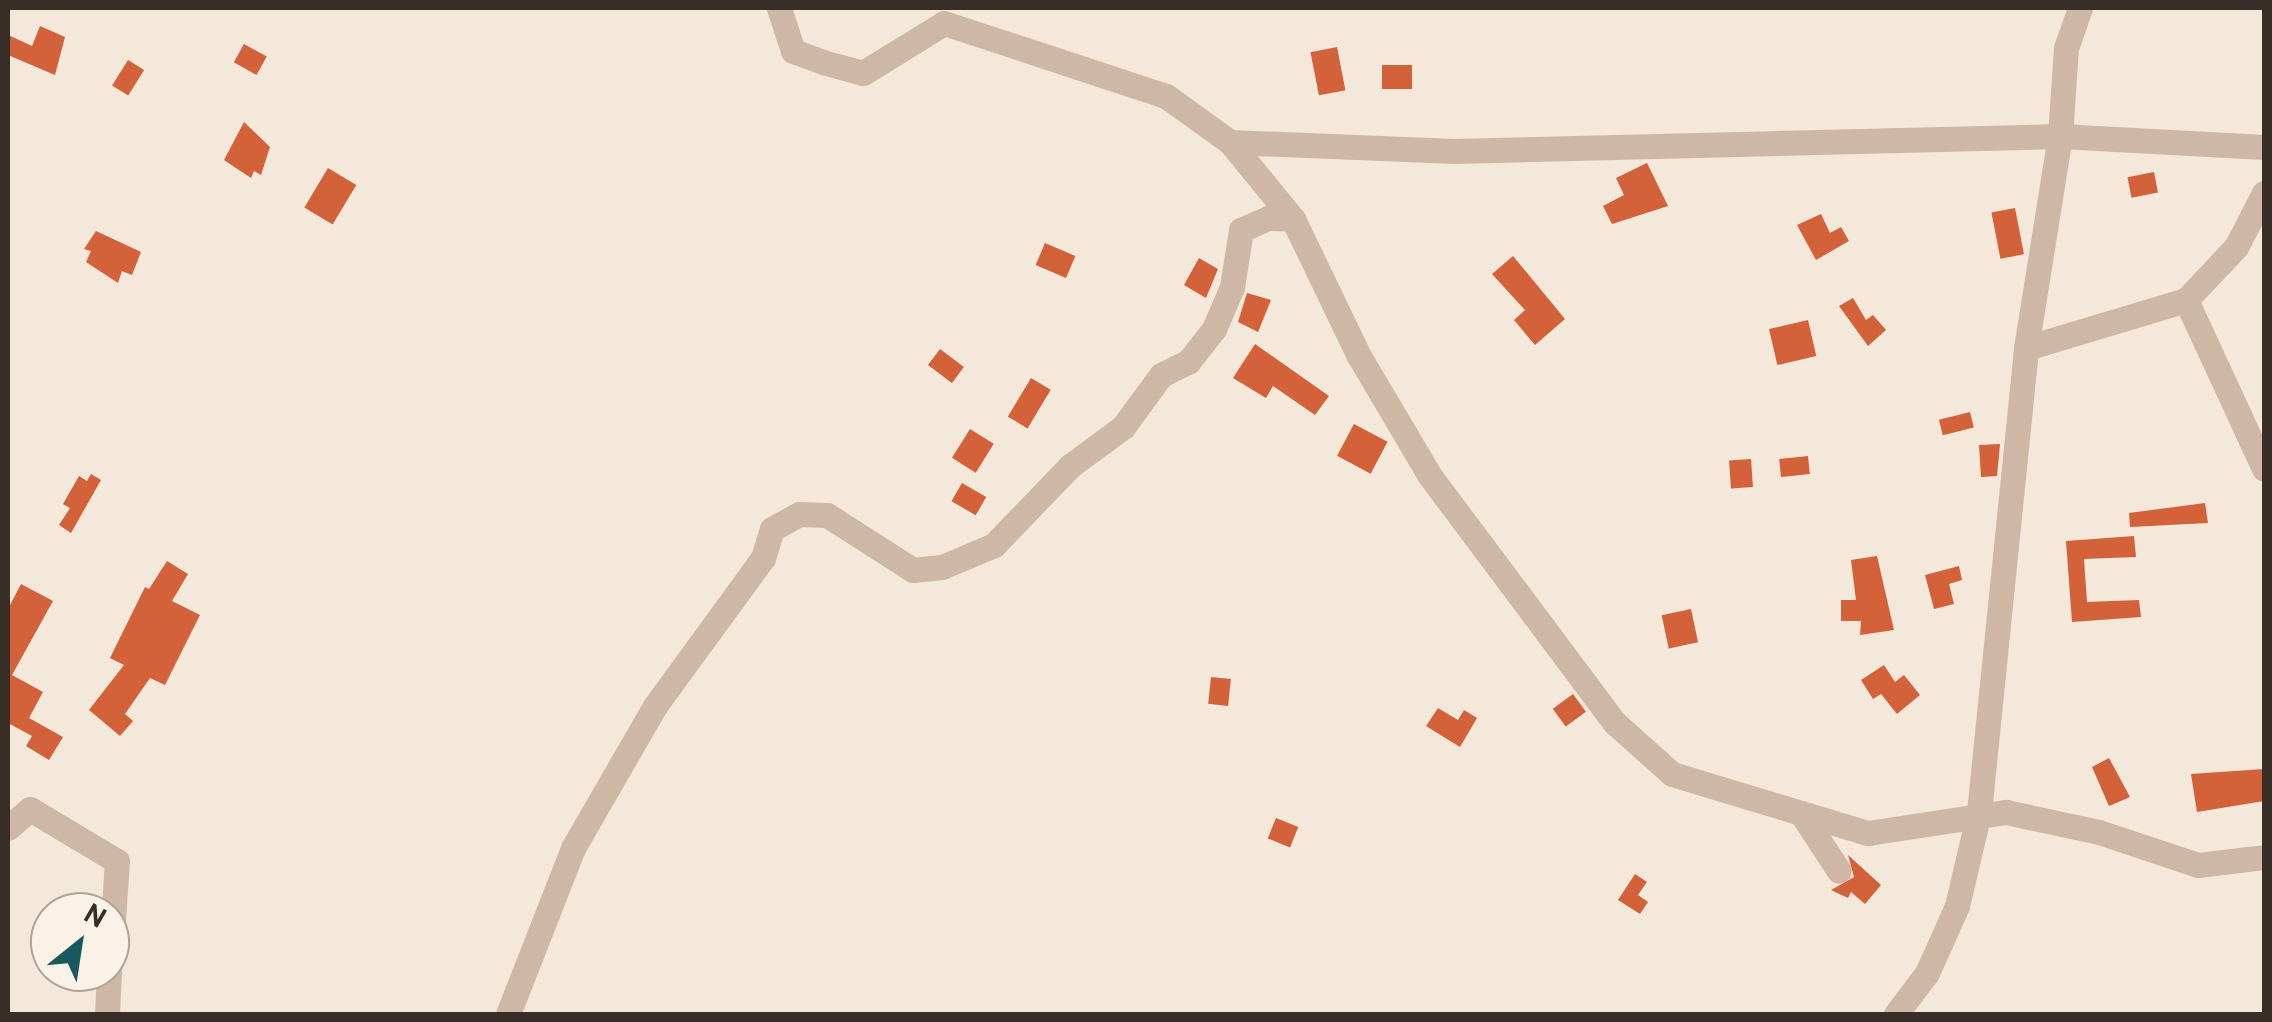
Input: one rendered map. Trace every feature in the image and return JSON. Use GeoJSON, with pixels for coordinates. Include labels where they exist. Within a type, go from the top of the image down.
{"type":"FeatureCollection","features":[{"type":"Feature","properties":{"kind":"street"},"geometry":{"type":"LineString","coordinates":[[779,8],[793,51],[863,73],[944,23],[1166,96],[1230,142],[1293,219],[1359,356],[1430,476],[1615,722],[1672,774],[1868,833],[1979,812],[2099,832],[2198,865],[2264,857]]}},
{"type":"Feature","properties":{"kind":"street"},"geometry":{"type":"LineString","coordinates":[[1896,1014],[1927,973],[1957,906],[1979,812],[2026,348],[2060,136],[2066,48],[2080,8]]}},
{"type":"Feature","properties":{"kind":"street"},"geometry":{"type":"LineString","coordinates":[[1230,142],[1455,152],[2060,136],[2264,147]]}},
{"type":"Feature","properties":{"kind":"street"},"geometry":{"type":"LineString","coordinates":[[2026,348],[2186,300],[2236,247],[2264,193]]}},
{"type":"Feature","properties":{"kind":"street"},"geometry":{"type":"LineString","coordinates":[[508,1014],[573,848],[655,706],[762,558],[772,529],[798,514],[827,515],[913,570],[942,566],[994,545],[1070,466],[1123,427],[1161,375],[1188,362],[1214,329],[1232,287],[1241,230],[1268,218],[1293,219]]}},
{"type":"Feature","properties":{"kind":"street"},"geometry":{"type":"LineString","coordinates":[[2186,300],[2264,469]]}},
{"type":"Feature","properties":{"kind":"street"},"geometry":{"type":"LineString","coordinates":[[8,828],[30,809],[117,862],[115,892]]}},
{"type":"Feature","properties":{"kind":"street"},"geometry":{"type":"LineString","coordinates":[[1801,813],[1839,871]]}},
{"type":"Feature","properties":{"kind":"building"},"geometry":{"type":"Polygon","coordinates":[[[40,26],[65,37],[55,75],[8,55],[8,35],[32,46],[40,26]]]}},
{"type":"Feature","properties":{"kind":"building"},"geometry":{"type":"Polygon","coordinates":[[[244,44],[267,57],[257,75],[234,62],[244,44]]]}},
{"type":"Feature","properties":{"kind":"building"},"geometry":{"type":"Polygon","coordinates":[[[1337,47],[1345,90],[1319,95],[1310,52],[1337,47]]]}},
{"type":"Feature","properties":{"kind":"building"},"geometry":{"type":"Polygon","coordinates":[[[128,60],[144,70],[128,96],[112,85],[128,60]]]}},
{"type":"Feature","properties":{"kind":"building"},"geometry":{"type":"Polygon","coordinates":[[[1382,65],[1412,65],[1412,89],[1382,89],[1382,65]]]}},
{"type":"Feature","properties":{"kind":"building"},"geometry":{"type":"Polygon","coordinates":[[[244,122],[270,147],[261,175],[254,171],[251,178],[224,160],[244,122]]]}},
{"type":"Feature","properties":{"kind":"building"},"geometry":{"type":"Polygon","coordinates":[[[1647,163],[1668,206],[1612,224],[1603,206],[1624,195],[1616,178],[1647,163]]]}},
{"type":"Feature","properties":{"kind":"building"},"geometry":{"type":"Polygon","coordinates":[[[328,168],[356,185],[333,224],[304,207],[328,168]]]}},
{"type":"Feature","properties":{"kind":"building"},"geometry":{"type":"Polygon","coordinates":[[[2154,172],[2158,193],[2132,198],[2127,177],[2154,172]]]}},
{"type":"Feature","properties":{"kind":"building"},"geometry":{"type":"Polygon","coordinates":[[[2015,208],[2024,254],[2000,259],[1991,213],[2015,208]]]}},
{"type":"Feature","properties":{"kind":"building"},"geometry":{"type":"Polygon","coordinates":[[[1821,214],[1830,233],[1841,227],[1849,241],[1816,260],[1797,225],[1821,214]]]}},
{"type":"Feature","properties":{"kind":"building"},"geometry":{"type":"Polygon","coordinates":[[[96,231],[141,252],[132,275],[122,271],[118,283],[86,262],[91,251],[84,249],[96,231]]]}},
{"type":"Feature","properties":{"kind":"building"},"geometry":{"type":"Polygon","coordinates":[[[1045,243],[1075,256],[1066,278],[1036,265],[1045,243]]]}},
{"type":"Feature","properties":{"kind":"building"},"geometry":{"type":"Polygon","coordinates":[[[1513,256],[1565,319],[1535,345],[1514,320],[1525,310],[1492,274],[1513,256]]]}},
{"type":"Feature","properties":{"kind":"building"},"geometry":{"type":"Polygon","coordinates":[[[1199,258],[1218,269],[1206,298],[1184,285],[1199,258]]]}},
{"type":"Feature","properties":{"kind":"building"},"geometry":{"type":"Polygon","coordinates":[[[1247,293],[1271,300],[1258,332],[1238,322],[1247,293]]]}},
{"type":"Feature","properties":{"kind":"building"},"geometry":{"type":"Polygon","coordinates":[[[1853,298],[1866,320],[1873,315],[1886,330],[1868,346],[1839,306],[1853,298]]]}},
{"type":"Feature","properties":{"kind":"building"},"geometry":{"type":"Polygon","coordinates":[[[1808,320],[1816,356],[1777,365],[1769,329],[1808,320]]]}},
{"type":"Feature","properties":{"kind":"building"},"geometry":{"type":"Polygon","coordinates":[[[1255,344],[1329,396],[1315,415],[1273,386],[1266,398],[1233,378],[1255,344]]]}},
{"type":"Feature","properties":{"kind":"building"},"geometry":{"type":"Polygon","coordinates":[[[940,349],[964,367],[952,383],[928,365],[940,349]]]}},
{"type":"Feature","properties":{"kind":"building"},"geometry":{"type":"Polygon","coordinates":[[[1031,378],[1051,390],[1028,428],[1008,417],[1031,378]]]}},
{"type":"Feature","properties":{"kind":"building"},"geometry":{"type":"Polygon","coordinates":[[[1970,412],[1974,428],[1943,435],[1939,420],[1970,412]]]}},
{"type":"Feature","properties":{"kind":"building"},"geometry":{"type":"Polygon","coordinates":[[[1354,424],[1388,442],[1371,474],[1337,456],[1354,424]]]}},
{"type":"Feature","properties":{"kind":"building"},"geometry":{"type":"Polygon","coordinates":[[[970,429],[994,444],[976,473],[952,458],[970,429]]]}},
{"type":"Feature","properties":{"kind":"building"},"geometry":{"type":"Polygon","coordinates":[[[2000,444],[1997,476],[1981,477],[1979,445],[2000,444]]]}},
{"type":"Feature","properties":{"kind":"building"},"geometry":{"type":"Polygon","coordinates":[[[1808,456],[1810,474],[1781,477],[1779,459],[1808,456]]]}},
{"type":"Feature","properties":{"kind":"building"},"geometry":{"type":"Polygon","coordinates":[[[1751,459],[1753,487],[1731,488],[1729,461],[1751,459]]]}},
{"type":"Feature","properties":{"kind":"building"},"geometry":{"type":"Polygon","coordinates":[[[91,474],[101,480],[71,533],[59,525],[70,508],[63,504],[79,476],[87,481],[91,474]]]}},
{"type":"Feature","properties":{"kind":"building"},"geometry":{"type":"Polygon","coordinates":[[[962,483],[986,497],[976,515],[952,501],[962,483]]]}},
{"type":"Feature","properties":{"kind":"building"},"geometry":{"type":"Polygon","coordinates":[[[2205,503],[2208,523],[2130,527],[2129,513],[2205,503]]]}},
{"type":"Feature","properties":{"kind":"building"},"geometry":{"type":"Polygon","coordinates":[[[2134,536],[2136,557],[2084,559],[2087,602],[2139,600],[2141,617],[2072,622],[2066,541],[2134,536]]]}},
{"type":"Feature","properties":{"kind":"building"},"geometry":{"type":"Polygon","coordinates":[[[1877,556],[1894,630],[1860,635],[1861,621],[1841,621],[1841,600],[1856,600],[1851,560],[1877,556]]]}},
{"type":"Feature","properties":{"kind":"building"},"geometry":{"type":"Polygon","coordinates":[[[167,561],[188,574],[172,601],[200,615],[165,685],[150,678],[125,714],[133,721],[120,736],[89,710],[124,665],[110,658],[145,587],[149,589],[167,561]]]}},
{"type":"Feature","properties":{"kind":"building"},"geometry":{"type":"Polygon","coordinates":[[[1959,566],[1962,580],[1949,584],[1954,604],[1934,609],[1925,575],[1959,566]]]}},
{"type":"Feature","properties":{"kind":"building"},"geometry":{"type":"Polygon","coordinates":[[[21,584],[53,601],[12,675],[43,692],[29,718],[63,737],[49,760],[26,746],[32,736],[8,723],[8,609],[21,584]]]}},
{"type":"Feature","properties":{"kind":"building"},"geometry":{"type":"Polygon","coordinates":[[[1691,609],[1698,642],[1669,648],[1662,615],[1691,609]]]}},
{"type":"Feature","properties":{"kind":"building"},"geometry":{"type":"Polygon","coordinates":[[[1884,665],[1895,682],[1904,675],[1920,695],[1897,714],[1881,694],[1873,699],[1861,680],[1884,665]]]}},
{"type":"Feature","properties":{"kind":"building"},"geometry":{"type":"Polygon","coordinates":[[[1211,677],[1231,679],[1228,706],[1208,704],[1211,677]]]}},
{"type":"Feature","properties":{"kind":"building"},"geometry":{"type":"Polygon","coordinates":[[[1573,694],[1586,712],[1566,726],[1553,709],[1573,694]]]}},
{"type":"Feature","properties":{"kind":"building"},"geometry":{"type":"Polygon","coordinates":[[[1438,708],[1458,720],[1464,710],[1477,718],[1460,747],[1426,726],[1438,708]]]}},
{"type":"Feature","properties":{"kind":"building"},"geometry":{"type":"Polygon","coordinates":[[[2109,758],[2130,797],[2109,806],[2092,767],[2109,758]]]}},
{"type":"Feature","properties":{"kind":"building"},"geometry":{"type":"Polygon","coordinates":[[[2264,769],[2264,801],[2197,812],[2191,774],[2264,769]]]}},
{"type":"Feature","properties":{"kind":"building"},"geometry":{"type":"Polygon","coordinates":[[[1276,818],[1298,827],[1290,847],[1268,838],[1276,818]]]}},
{"type":"Feature","properties":{"kind":"building"},"geometry":{"type":"Polygon","coordinates":[[[1848,855],[1881,885],[1865,904],[1851,892],[1848,898],[1831,890],[1854,877],[1848,855]]]}},
{"type":"Feature","properties":{"kind":"building"},"geometry":{"type":"Polygon","coordinates":[[[1635,874],[1647,882],[1638,895],[1648,902],[1640,914],[1618,900],[1635,874]]]}}]}
